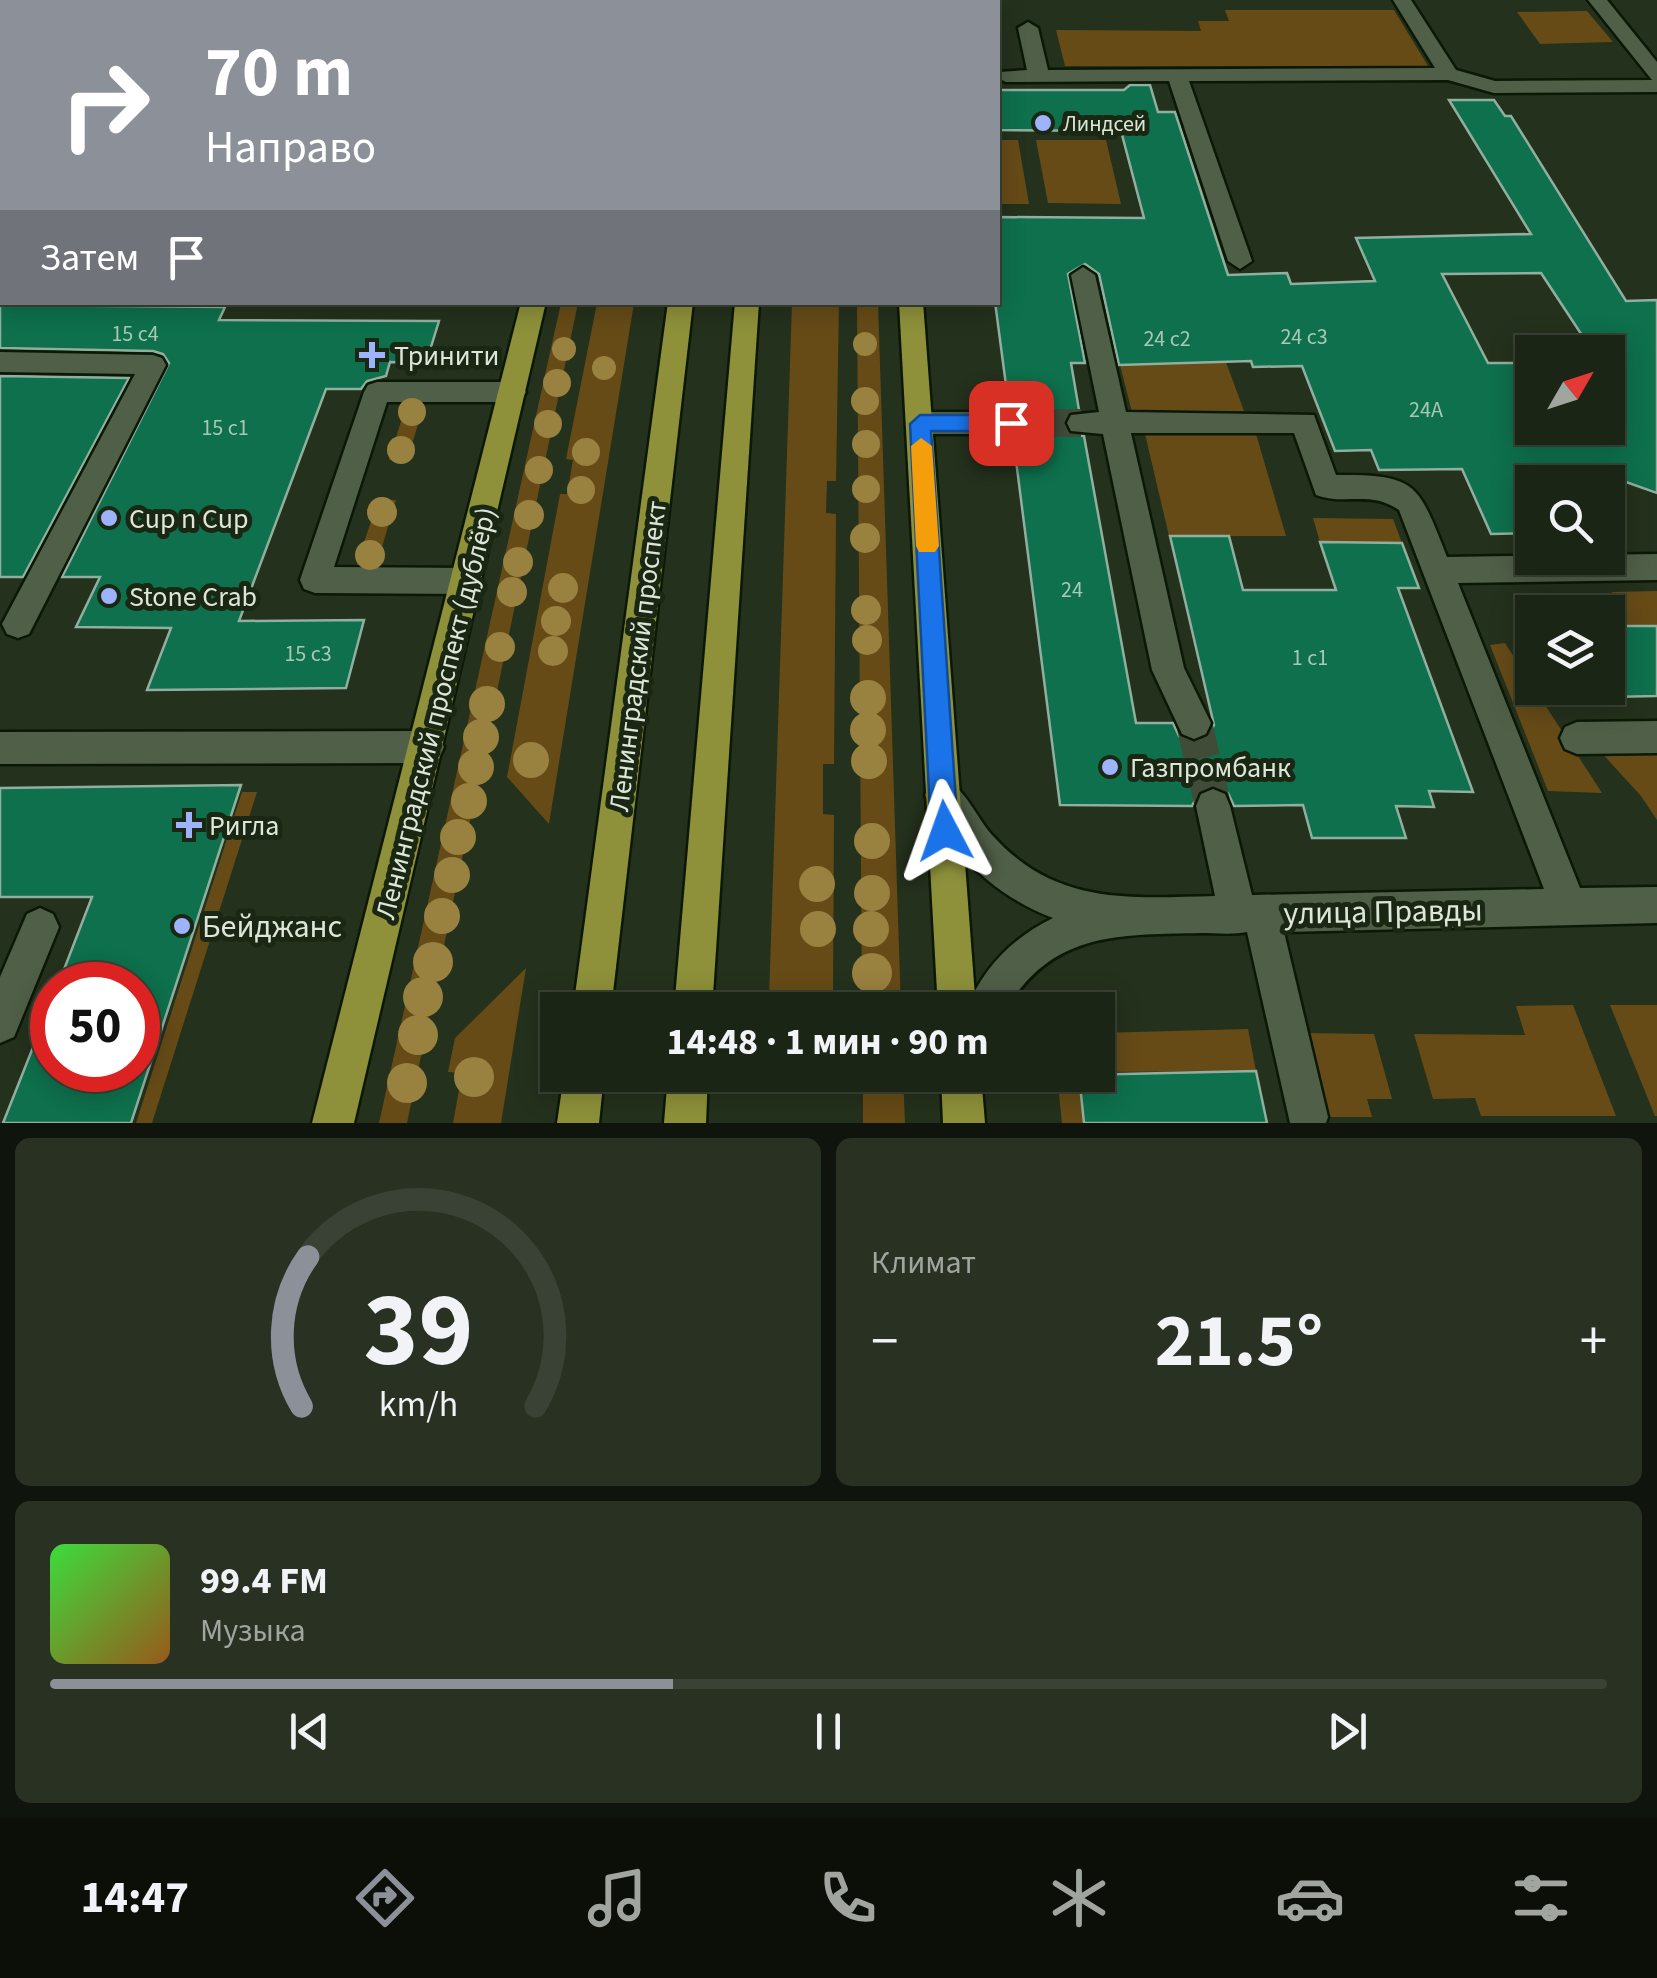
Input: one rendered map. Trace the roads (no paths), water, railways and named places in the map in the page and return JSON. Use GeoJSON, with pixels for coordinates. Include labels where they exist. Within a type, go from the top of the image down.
{"type":"FeatureCollection","features":[{"type":"Feature","properties":{"kind":"main road","name":"Ленинградский проспект (дублёр)"},"geometry":{"type":"LineString","coordinates":[[334,1123],[533,305]]}},
{"type":"Feature","properties":{"kind":"main road","name":"Ленинградский проспект"},"geometry":{"type":"LineString","coordinates":[[594,992],[681,305]]}},
{"type":"Feature","properties":{"kind":"main road"},"geometry":{"type":"LineString","coordinates":[[694,992],[748,305]]}},
{"type":"Feature","properties":{"kind":"main road"},"geometry":{"type":"LineString","coordinates":[[912,305],[956,992]]}},
{"type":"Feature","properties":{"kind":"main road"},"geometry":{"type":"LineString","coordinates":[[578,1123],[582,1092]]}},
{"type":"Feature","properties":{"kind":"main road"},"geometry":{"type":"LineString","coordinates":[[685,1123],[687,1092]]}},
{"type":"Feature","properties":{"kind":"main road"},"geometry":{"type":"LineString","coordinates":[[962,1092],[964,1123]]}},
{"type":"Feature","properties":{"kind":"street"},"geometry":{"type":"LineString","coordinates":[[1402,0],[1450,74]]}},
{"type":"Feature","properties":{"kind":"street"},"geometry":{"type":"LineString","coordinates":[[1598,0],[1657,75]]}},
{"type":"Feature","properties":{"kind":"street"},"geometry":{"type":"LineString","coordinates":[[1028,28],[1039,76]]}},
{"type":"Feature","properties":{"kind":"street"},"geometry":{"type":"LineString","coordinates":[[1006,76],[1450,74],[1494,87],[1657,86]]}},
{"type":"Feature","properties":{"kind":"street"},"geometry":{"type":"LineString","coordinates":[[1176,76],[1240,261]]}},
{"type":"Feature","properties":{"kind":"street"},"geometry":{"type":"LineString","coordinates":[[1083,276],[1168,670],[1194,723]]}},
{"type":"Feature","properties":{"kind":"street"},"geometry":{"type":"LineString","coordinates":[[0,362],[153,365],[18,624]]}},
{"type":"Feature","properties":{"kind":"street"},"geometry":{"type":"LineString","coordinates":[[467,581],[315,580],[378,392],[513,392]]}},
{"type":"Feature","properties":{"kind":"street"},"geometry":{"type":"LineString","coordinates":[[1082,423],[1304,422],[1326,487],[1385,486],[1412,502],[1569,907]]}},
{"type":"Feature","properties":{"kind":"street"},"geometry":{"type":"LineString","coordinates":[[920,424],[1011,423]]}},
{"type":"Feature","properties":{"kind":"street"},"geometry":{"type":"LineString","coordinates":[[1438,570],[1657,567]]}},
{"type":"Feature","properties":{"kind":"street"},"geometry":{"type":"LineString","coordinates":[[1578,738],[1657,737]]}},
{"type":"Feature","properties":{"kind":"street"},"geometry":{"type":"LineString","coordinates":[[0,748],[427,747]]}},
{"type":"Feature","properties":{"kind":"street","name":"улица Правды"},"geometry":{"type":"LineString","coordinates":[[942,795],[974,844],[1004,875],[1032,892],[1109,916]]}},
{"type":"Feature","properties":{"kind":"street"},"geometry":{"type":"LineString","coordinates":[[1213,806],[1250,914],[1308,1117]]}},
{"type":"Feature","properties":{"kind":"street","name":"улица Правды"},"geometry":{"type":"LineString","coordinates":[[997,992],[1015,964],[1040,944],[1068,927],[1109,916],[1657,905]]}},
{"type":"Feature","properties":{"kind":"street"},"geometry":{"type":"LineString","coordinates":[[0,1023],[40,927]]}},
{"type":"Feature","properties":{"kind":"tunnel"},"geometry":{"type":"LineString","coordinates":[[1011,423],[1081,423]]}},
{"type":"Feature","properties":{"kind":"tunnel"},"geometry":{"type":"LineString","coordinates":[[1194,723],[1213,806]]}},
{"type":"Feature","properties":{"kind":"place","name":"Линдсей"},"geometry":{"type":"Point","coordinates":[1043,123]}},
{"type":"Feature","properties":{"kind":"place","name":"Тринити"},"geometry":{"type":"Point","coordinates":[372,355]}},
{"type":"Feature","properties":{"kind":"place","name":"Cup n Cup"},"geometry":{"type":"Point","coordinates":[109,518]}},
{"type":"Feature","properties":{"kind":"place","name":"Stone Crab"},"geometry":{"type":"Point","coordinates":[109,596]}},
{"type":"Feature","properties":{"kind":"place","name":"Газпромбанк"},"geometry":{"type":"Point","coordinates":[1110,767]}},
{"type":"Feature","properties":{"kind":"place","name":"Ригла"},"geometry":{"type":"Point","coordinates":[189,825]}},
{"type":"Feature","properties":{"kind":"place","name":"Бейджанс"},"geometry":{"type":"Point","coordinates":[182,926]}}]}
